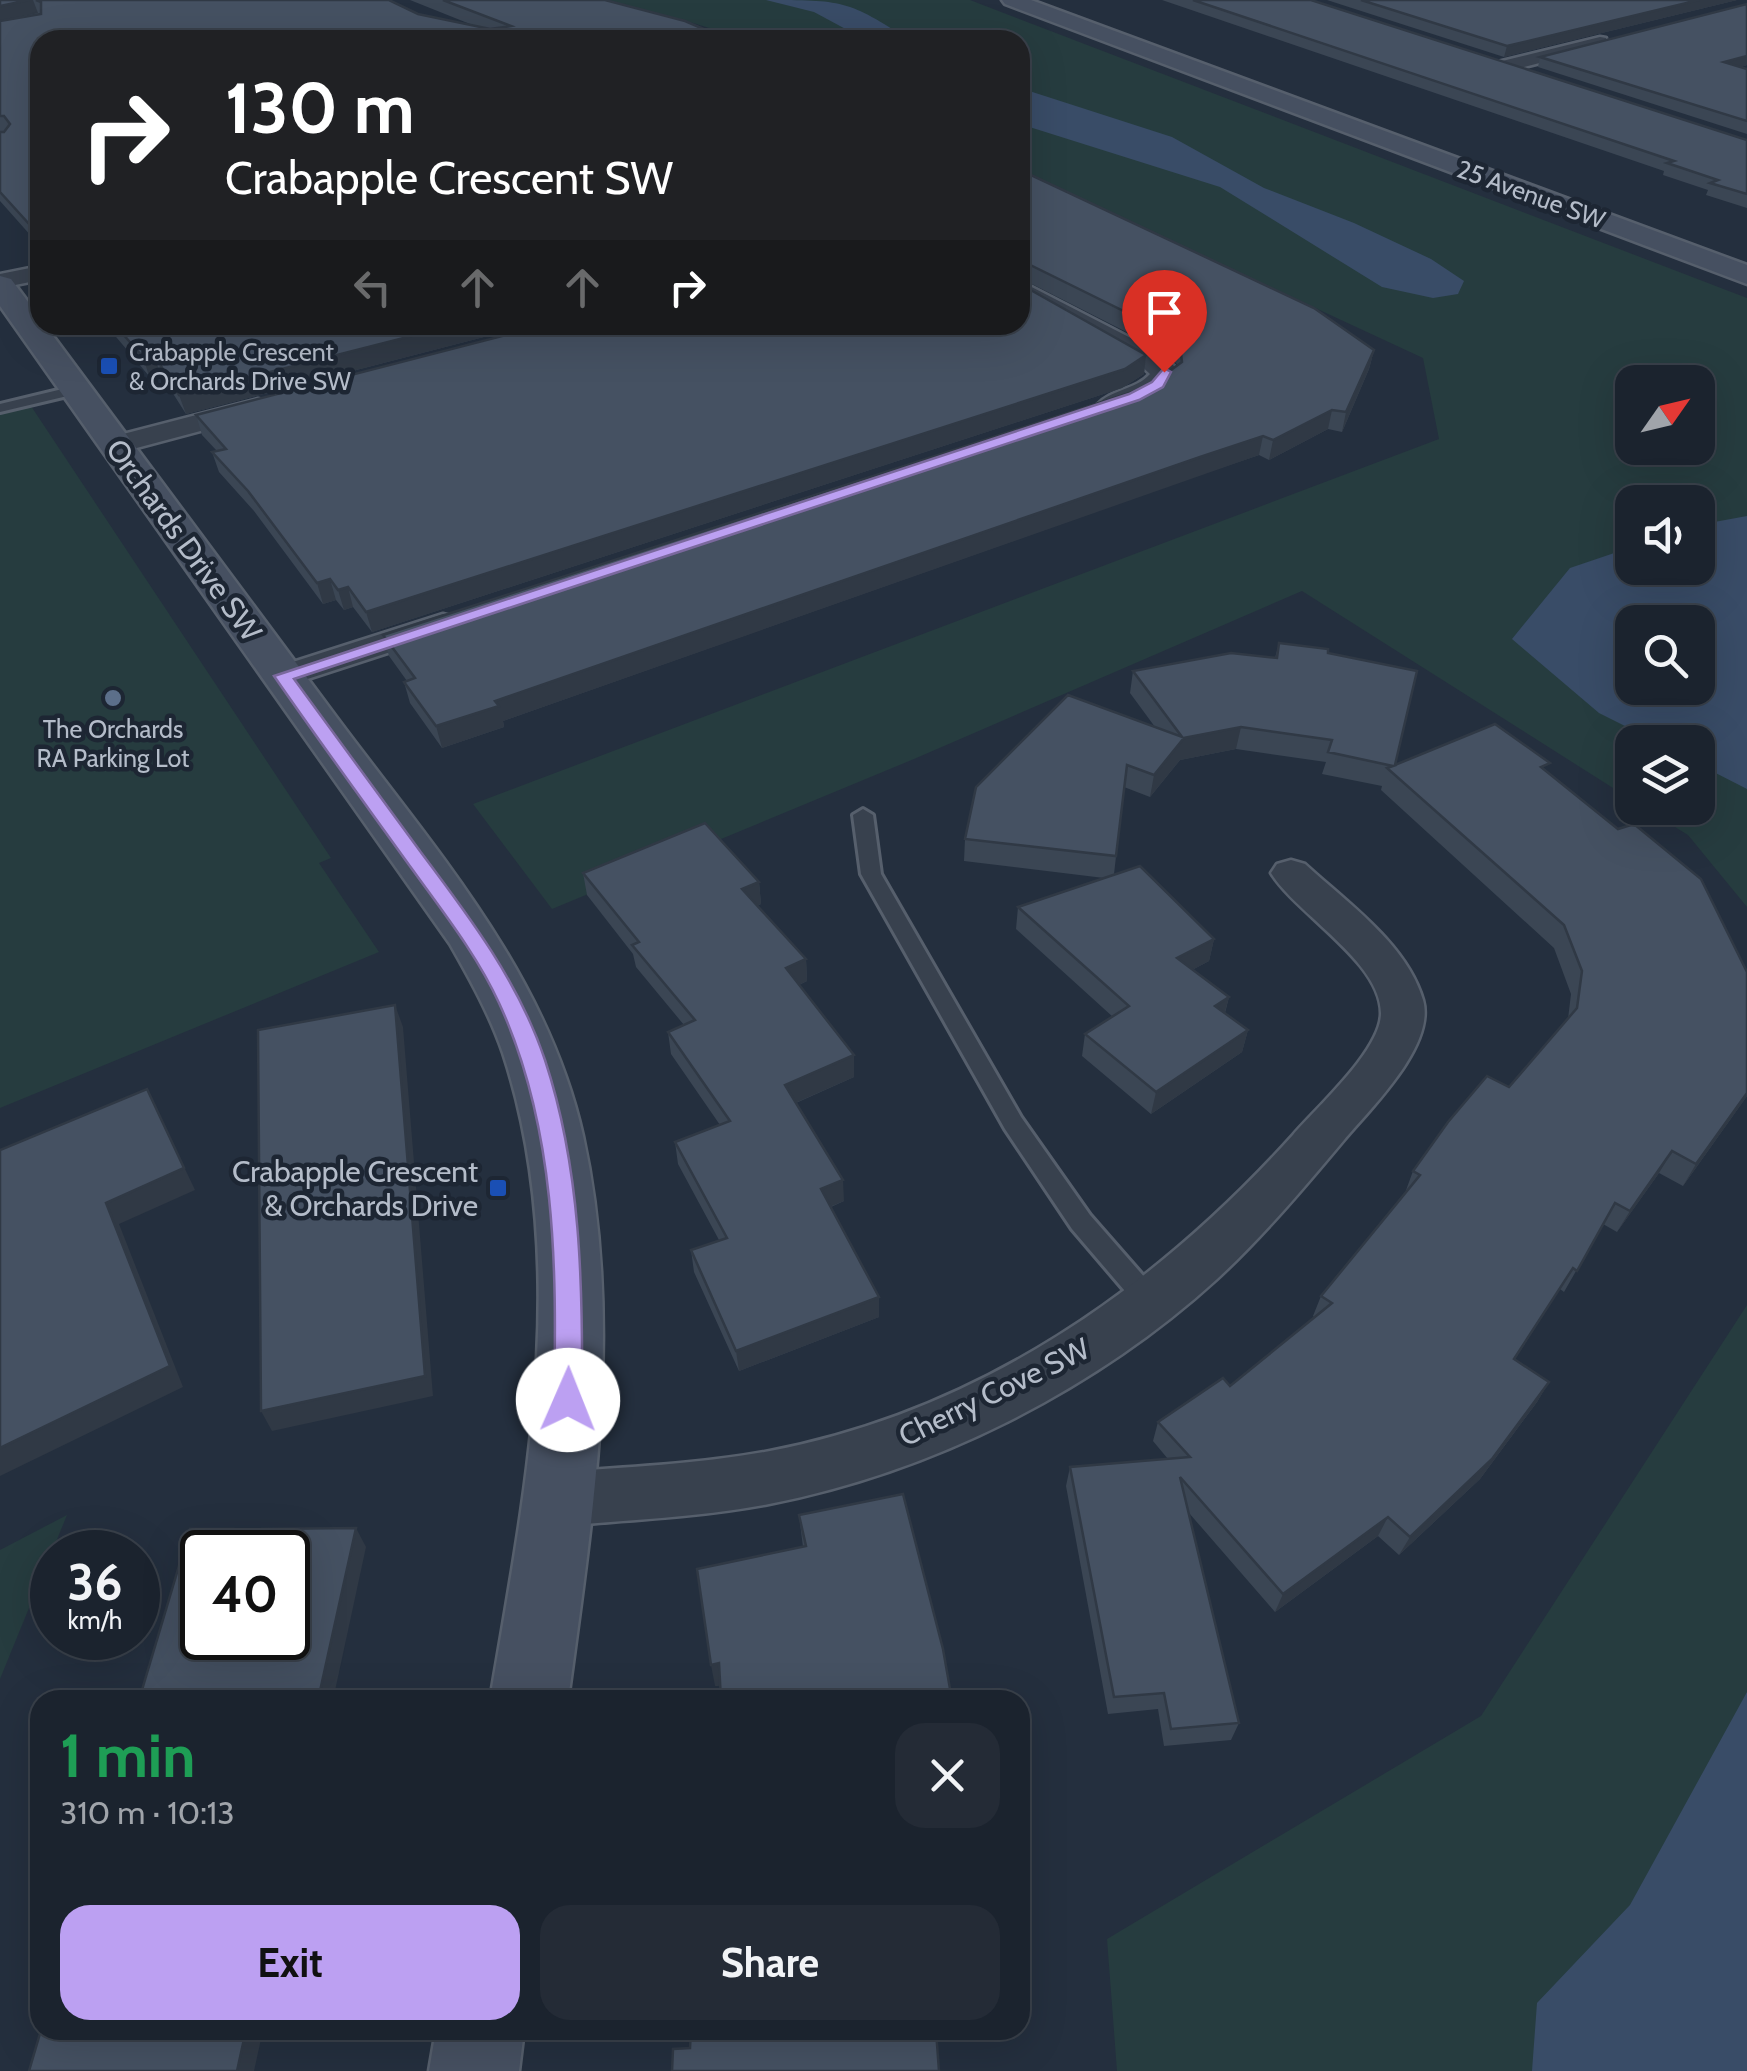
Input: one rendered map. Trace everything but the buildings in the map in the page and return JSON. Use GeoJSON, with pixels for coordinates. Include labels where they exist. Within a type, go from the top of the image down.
{"type":"FeatureCollection","features":[{"type":"Feature","properties":{"kind":"main road","name":"25 Avenue SW"},"geometry":{"type":"LineString","coordinates":[[1012,0],[1747,275]]}},
{"type":"Feature","properties":{"kind":"main road","name":"25 Avenue SW"},"geometry":{"type":"LineString","coordinates":[[1051,0],[1316,114]]}},
{"type":"Feature","properties":{"kind":"main road","name":"Orchards Drive SW"},"geometry":{"type":"LineString","coordinates":[[11,291],[30,320]]}},
{"type":"Feature","properties":{"kind":"main road","name":"Orchards Drive SW"},"geometry":{"type":"LineString","coordinates":[[39,335],[114,445],[471,935],[509,1001],[533,1058],[550,1120],[564,1206],[569,1346],[559,1499],[530,1690]]}},
{"type":"Feature","properties":{"kind":"main road"},"geometry":{"type":"LineString","coordinates":[[474,2071],[479,2040]]}},
{"type":"Feature","properties":{"kind":"street"},"geometry":{"type":"LineString","coordinates":[[1533,75],[1496,63],[1616,38]]}},
{"type":"Feature","properties":{"kind":"street"},"geometry":{"type":"LineString","coordinates":[[1030,293],[1147,357],[1164,372],[1164,378],[1150,390],[1078,416]]}},
{"type":"Feature","properties":{"kind":"street"},"geometry":{"type":"LineString","coordinates":[[114,445],[277,402]]}},
{"type":"Feature","properties":{"kind":"street"},"geometry":{"type":"LineString","coordinates":[[283,676],[475,613]]}},
{"type":"Feature","properties":{"kind":"street","name":"Cherry Cove SW"},"geometry":{"type":"LineString","coordinates":[[559,1499],[759,1479],[852,1455],[914,1434],[1029,1382],[1096,1344],[1152,1303],[1244,1220],[1382,1064],[1396,1037],[1404,1012],[1401,992],[1385,969],[1291,873]]}},
{"type":"Feature","properties":{"kind":"lane"},"geometry":{"type":"LineString","coordinates":[[0,408],[75,390]]}},
{"type":"Feature","properties":{"kind":"lane"},"geometry":{"type":"LineString","coordinates":[[863,816],[871,874],[1013,1123],[1081,1222],[1152,1303]]}},
{"type":"Feature","properties":{"kind":"green space"},"geometry":{"type":"Polygon","coordinates":[[[585,0],[970,0],[1747,298],[1747,907],[1688,835],[1672,825],[1715,825],[1715,725],[1615,725],[1615,789],[1302,591],[914,759],[552,909],[473,804],[1439,439],[1423,358],[1030,176],[1030,30],[716,30],[585,0]]]}},
{"type":"Feature","properties":{"kind":"green space"},"geometry":{"type":"Polygon","coordinates":[[[31,406],[331,858],[319,863],[379,952],[0,1108],[0,414],[31,406]]]}},
{"type":"Feature","properties":{"kind":"green space"},"geometry":{"type":"Polygon","coordinates":[[[1747,1305],[1747,2071],[1117,2071],[1107,1939],[1481,1716],[1747,1305]]]}},
{"type":"Feature","properties":{"kind":"green space"},"geometry":{"type":"Polygon","coordinates":[[[67,1515],[61,1530],[38,1530],[67,1515]]]}},
{"type":"Feature","properties":{"kind":"green space"},"geometry":{"type":"Polygon","coordinates":[[[30,1534],[30,1606],[0,1679],[0,1550],[30,1534]]]}},
{"type":"Feature","properties":{"kind":"water"},"geometry":{"type":"Polygon","coordinates":[[[766,0],[843,5],[893,30],[847,30],[814,12],[766,0]]]}},
{"type":"Feature","properties":{"kind":"water"},"geometry":{"type":"Polygon","coordinates":[[[1030,91],[1172,137],[1264,188],[1354,223],[1431,259],[1464,281],[1458,294],[1433,298],[1382,287],[1220,187],[1030,127],[1030,91]]]}},
{"type":"Feature","properties":{"kind":"water"},"geometry":{"type":"Polygon","coordinates":[[[1747,516],[1747,789],[1715,773],[1715,725],[1623,725],[1599,713],[1512,639],[1570,568],[1615,553],[1615,585],[1715,585],[1715,522],[1747,516]]]}},
{"type":"Feature","properties":{"kind":"water"},"geometry":{"type":"Polygon","coordinates":[[[1747,1692],[1747,2071],[1532,2071],[1537,2003],[1630,1905],[1747,1692]]]}},
{"type":"Feature","properties":{"kind":"place","name":"Crabapple Crescent & Orchards Drive SW"},"geometry":{"type":"Point","coordinates":[109,366]}},
{"type":"Feature","properties":{"kind":"place","name":"The Orchards RA Parking Lot"},"geometry":{"type":"Point","coordinates":[113,698]}},
{"type":"Feature","properties":{"kind":"place","name":"Crabapple Crescent & Orchards Drive"},"geometry":{"type":"Point","coordinates":[498,1188]}},
{"type":"Feature","properties":{"kind":"route"},"geometry":{"type":"LineString","coordinates":[[568,1400],[564,1206],[550,1120],[533,1058],[509,1001],[471,935],[283,676],[1134,397],[1158,384],[1164,372]]}}]}
